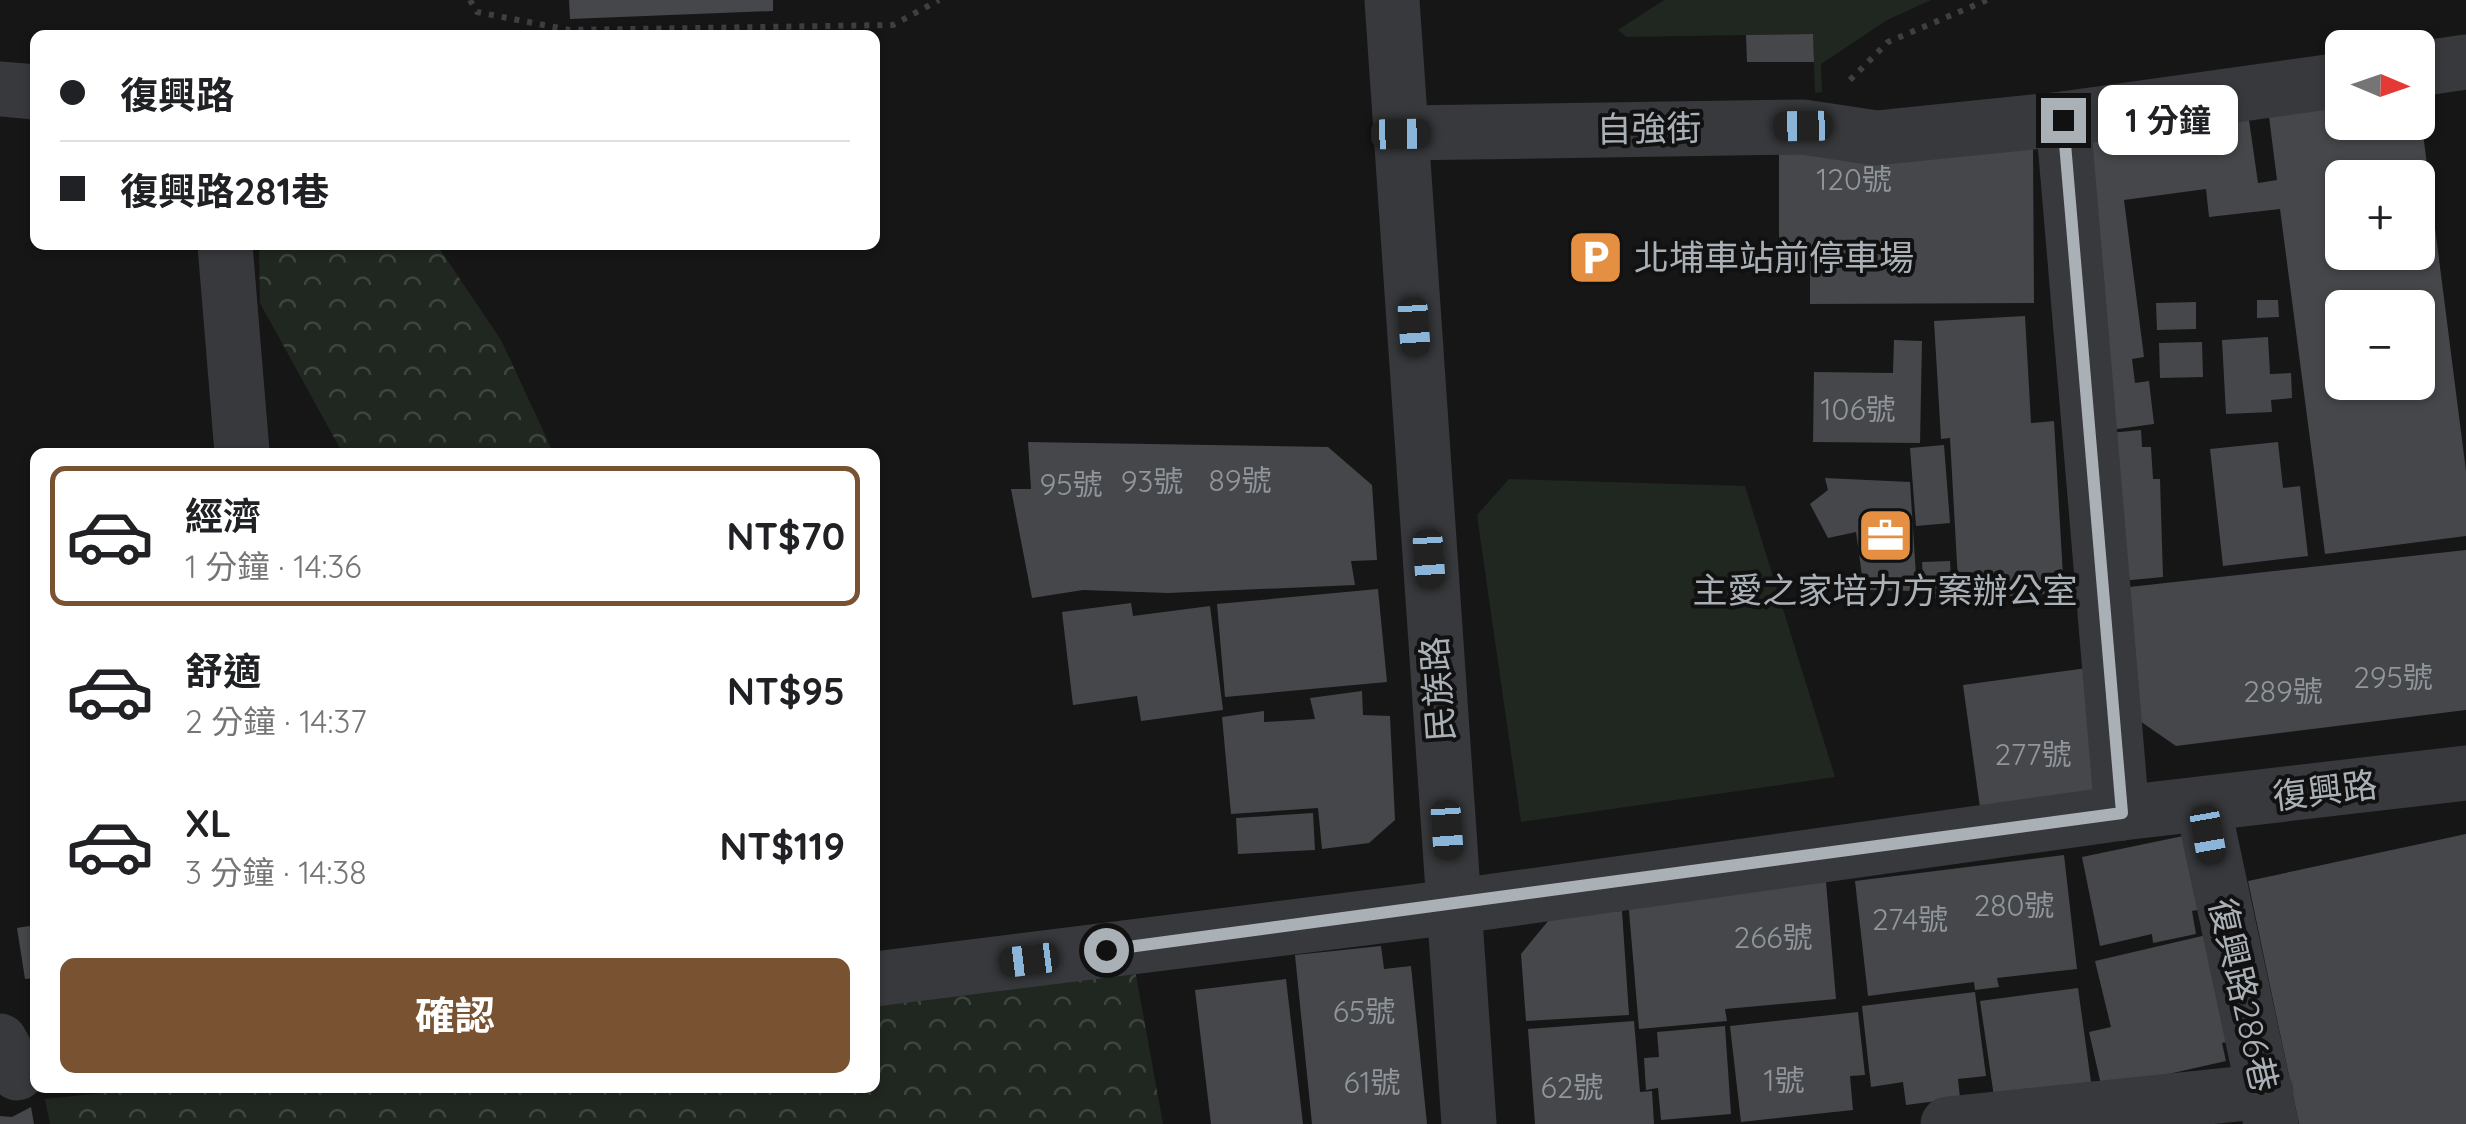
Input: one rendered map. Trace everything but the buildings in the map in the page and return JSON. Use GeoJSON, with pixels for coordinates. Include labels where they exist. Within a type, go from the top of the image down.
{"type":"FeatureCollection","features":[{"type":"Feature","properties":{"kind":"street"},"geometry":{"type":"LineString","coordinates":[[1392,0],[1401,134]]}},
{"type":"Feature","properties":{"kind":"street"},"geometry":{"type":"LineString","coordinates":[[2435,67],[2466,62]]}},
{"type":"Feature","properties":{"kind":"street","name":"自強街"},"geometry":{"type":"LineString","coordinates":[[1401,134],[1803,126],[1876,138],[2063,120],[2325,82]]}},
{"type":"Feature","properties":{"kind":"street"},"geometry":{"type":"LineString","coordinates":[[0,89],[30,92]]}},
{"type":"Feature","properties":{"kind":"street"},"geometry":{"type":"LineString","coordinates":[[2063,120],[2122,813]]}},
{"type":"Feature","properties":{"kind":"street","name":"民族路"},"geometry":{"type":"LineString","coordinates":[[1401,134],[1469,1124]]}},
{"type":"Feature","properties":{"kind":"street"},"geometry":{"type":"LineString","coordinates":[[225,250],[242,448]]}},
{"type":"Feature","properties":{"kind":"street","name":"復興路"},"geometry":{"type":"LineString","coordinates":[[880,978],[1452,907],[2122,813],[2466,774]]}},
{"type":"Feature","properties":{"kind":"street","name":"復興路286巷"},"geometry":{"type":"LineString","coordinates":[[2202,806],[2218,892],[2269,1108]]}},
{"type":"Feature","properties":{"kind":"street"},"geometry":{"type":"LineString","coordinates":[[1948,1124],[2269,1108]]}},
{"type":"Feature","properties":{"kind":"path"},"geometry":{"type":"LineString","coordinates":[[470,0],[477,12],[569,30],[893,24],[940,0]]}},
{"type":"Feature","properties":{"kind":"path"},"geometry":{"type":"LineString","coordinates":[[1803,126],[1888,42],[1987,0]]}},
{"type":"Feature","properties":{"kind":"green space"},"geometry":{"type":"Polygon","coordinates":[[[1664,0],[1931,0],[1887,20],[1821,64],[1822,92],[1815,93],[1813,34],[1626,37],[1618,30],[1664,0]]]}},
{"type":"Feature","properties":{"kind":"green space"},"geometry":{"type":"Polygon","coordinates":[[[259,250],[440,250],[501,340],[551,448],[340,448],[260,303],[259,250]]]}},
{"type":"Feature","properties":{"kind":"green space"},"geometry":{"type":"Polygon","coordinates":[[[1509,479],[1745,486],[1835,777],[1521,822],[1477,515],[1509,479]]]}},
{"type":"Feature","properties":{"kind":"green space"},"geometry":{"type":"Polygon","coordinates":[[[1135,970],[1163,1124],[50,1124],[45,1099],[102,1093],[880,1093],[880,1003],[1135,970]]]}},
{"type":"Feature","properties":{"kind":"place","name":"北埔車站前停車場"},"geometry":{"type":"Point","coordinates":[1595,258]}},
{"type":"Feature","properties":{"kind":"place","name":"主愛之家培力方案辦公室"},"geometry":{"type":"Point","coordinates":[1885,535]}},
{"type":"Feature","properties":{"kind":"route"},"geometry":{"type":"LineString","coordinates":[[1106,950],[1452,907],[2122,813],[2063,120]]}}]}
